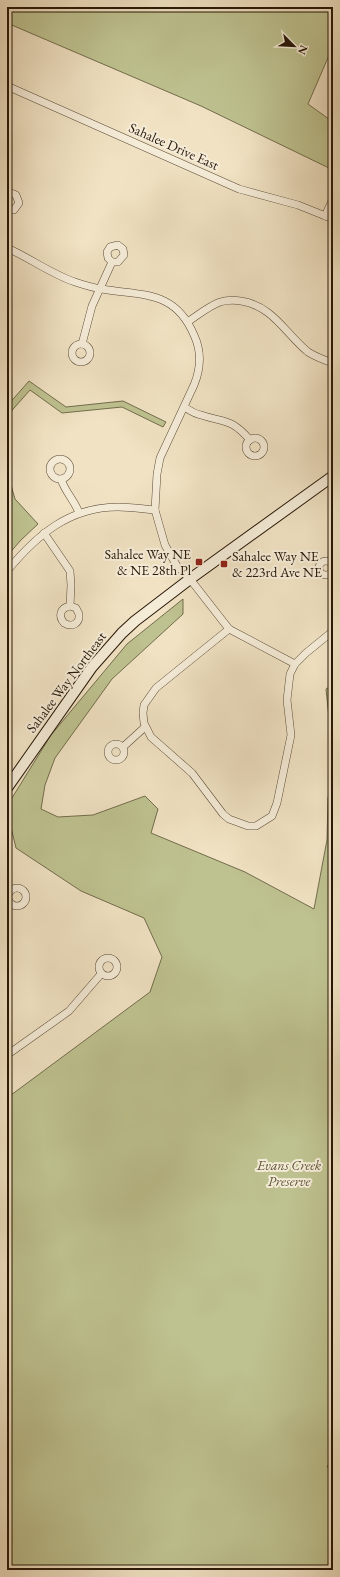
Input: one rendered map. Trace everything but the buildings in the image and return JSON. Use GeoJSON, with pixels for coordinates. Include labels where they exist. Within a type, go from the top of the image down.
{"type":"FeatureCollection","features":[{"type":"Feature","properties":{"kind":"main road","name":"Sahalee Way Northeast"},"geometry":{"type":"LineString","coordinates":[[7,788],[52,723],[108,649],[135,621],[190,579],[333,476]]}},
{"type":"Feature","properties":{"kind":"street","name":"Sahalee Drive East"},"geometry":{"type":"LineString","coordinates":[[7,86],[239,189],[282,199],[333,219]]}},
{"type":"Feature","properties":{"kind":"street"},"geometry":{"type":"LineString","coordinates":[[7,194],[16,195],[19,200],[16,208],[7,211]]}},
{"type":"Feature","properties":{"kind":"street"},"geometry":{"type":"LineString","coordinates":[[325,216],[333,199]]}},
{"type":"Feature","properties":{"kind":"street"},"geometry":{"type":"LineString","coordinates":[[7,248],[72,281],[101,289],[151,296],[163,300],[173,306],[188,321],[200,352],[198,375],[160,458],[157,474],[155,510],[165,545],[177,566],[190,579],[229,629],[295,664]]}},
{"type":"Feature","properties":{"kind":"street"},"geometry":{"type":"LineString","coordinates":[[82,344],[91,312],[112,262]]}},
{"type":"Feature","properties":{"kind":"street"},"geometry":{"type":"LineString","coordinates":[[188,321],[218,303],[226,300],[247,302],[259,306],[269,312],[308,351],[316,357],[333,364]]}},
{"type":"Feature","properties":{"kind":"street"},"geometry":{"type":"LineString","coordinates":[[184,407],[200,415],[230,423],[243,432],[250,440]]}},
{"type":"Feature","properties":{"kind":"street"},"geometry":{"type":"LineString","coordinates":[[61,479],[63,485],[77,507],[79,514]]}},
{"type":"Feature","properties":{"kind":"street"},"geometry":{"type":"LineString","coordinates":[[7,571],[30,545],[44,533],[53,526],[79,514],[117,507],[155,510]]}},
{"type":"Feature","properties":{"kind":"street"},"geometry":{"type":"LineString","coordinates":[[44,533],[70,571],[70,606]]}},
{"type":"Feature","properties":{"kind":"street"},"geometry":{"type":"LineString","coordinates":[[229,629],[156,688],[144,705],[143,713],[145,727],[151,737],[192,774],[223,814],[229,819],[248,826],[256,826],[272,816],[277,803],[291,726],[287,709],[288,683],[295,664],[333,631]]}},
{"type":"Feature","properties":{"kind":"street"},"geometry":{"type":"LineString","coordinates":[[122,747],[145,727]]}},
{"type":"Feature","properties":{"kind":"street"},"geometry":{"type":"LineString","coordinates":[[7,1055],[69,1010],[101,974]]}},
{"type":"Feature","properties":{"kind":"green space"},"geometry":{"type":"Polygon","coordinates":[[[7,7],[333,7],[333,46],[308,104],[333,122],[333,164],[331,169],[201,106],[7,23],[7,7]]]}},
{"type":"Feature","properties":{"kind":"green space"},"geometry":{"type":"Polygon","coordinates":[[[29,381],[66,407],[123,401],[166,422],[163,427],[122,407],[62,413],[30,390],[7,416],[7,406],[29,381]]]}},
{"type":"Feature","properties":{"kind":"green space"},"geometry":{"type":"Polygon","coordinates":[[[7,471],[15,499],[38,524],[7,556],[7,471]]]}},
{"type":"Feature","properties":{"kind":"green space","name":"Evans Creek Preserve"},"geometry":{"type":"Polygon","coordinates":[[[183,599],[183,614],[112,679],[55,758],[45,785],[41,809],[58,817],[93,815],[145,796],[158,809],[151,833],[245,872],[314,909],[327,840],[328,797],[333,791],[333,1456],[327,1467],[333,1468],[333,1570],[7,1570],[7,1098],[150,992],[162,957],[144,918],[81,891],[16,848],[7,806],[51,735],[127,644],[183,599]]]}},
{"type":"Feature","properties":{"kind":"green space"},"geometry":{"type":"Polygon","coordinates":[[[333,685],[333,721],[329,718],[326,689],[333,685]]]}},
{"type":"Feature","properties":{"kind":"place","name":"Sahalee Way NE & NE 28th Pl"},"geometry":{"type":"Point","coordinates":[199,562]}},
{"type":"Feature","properties":{"kind":"place","name":"Sahalee Way NE & 223rd Ave NE"},"geometry":{"type":"Point","coordinates":[224,564]}}]}
